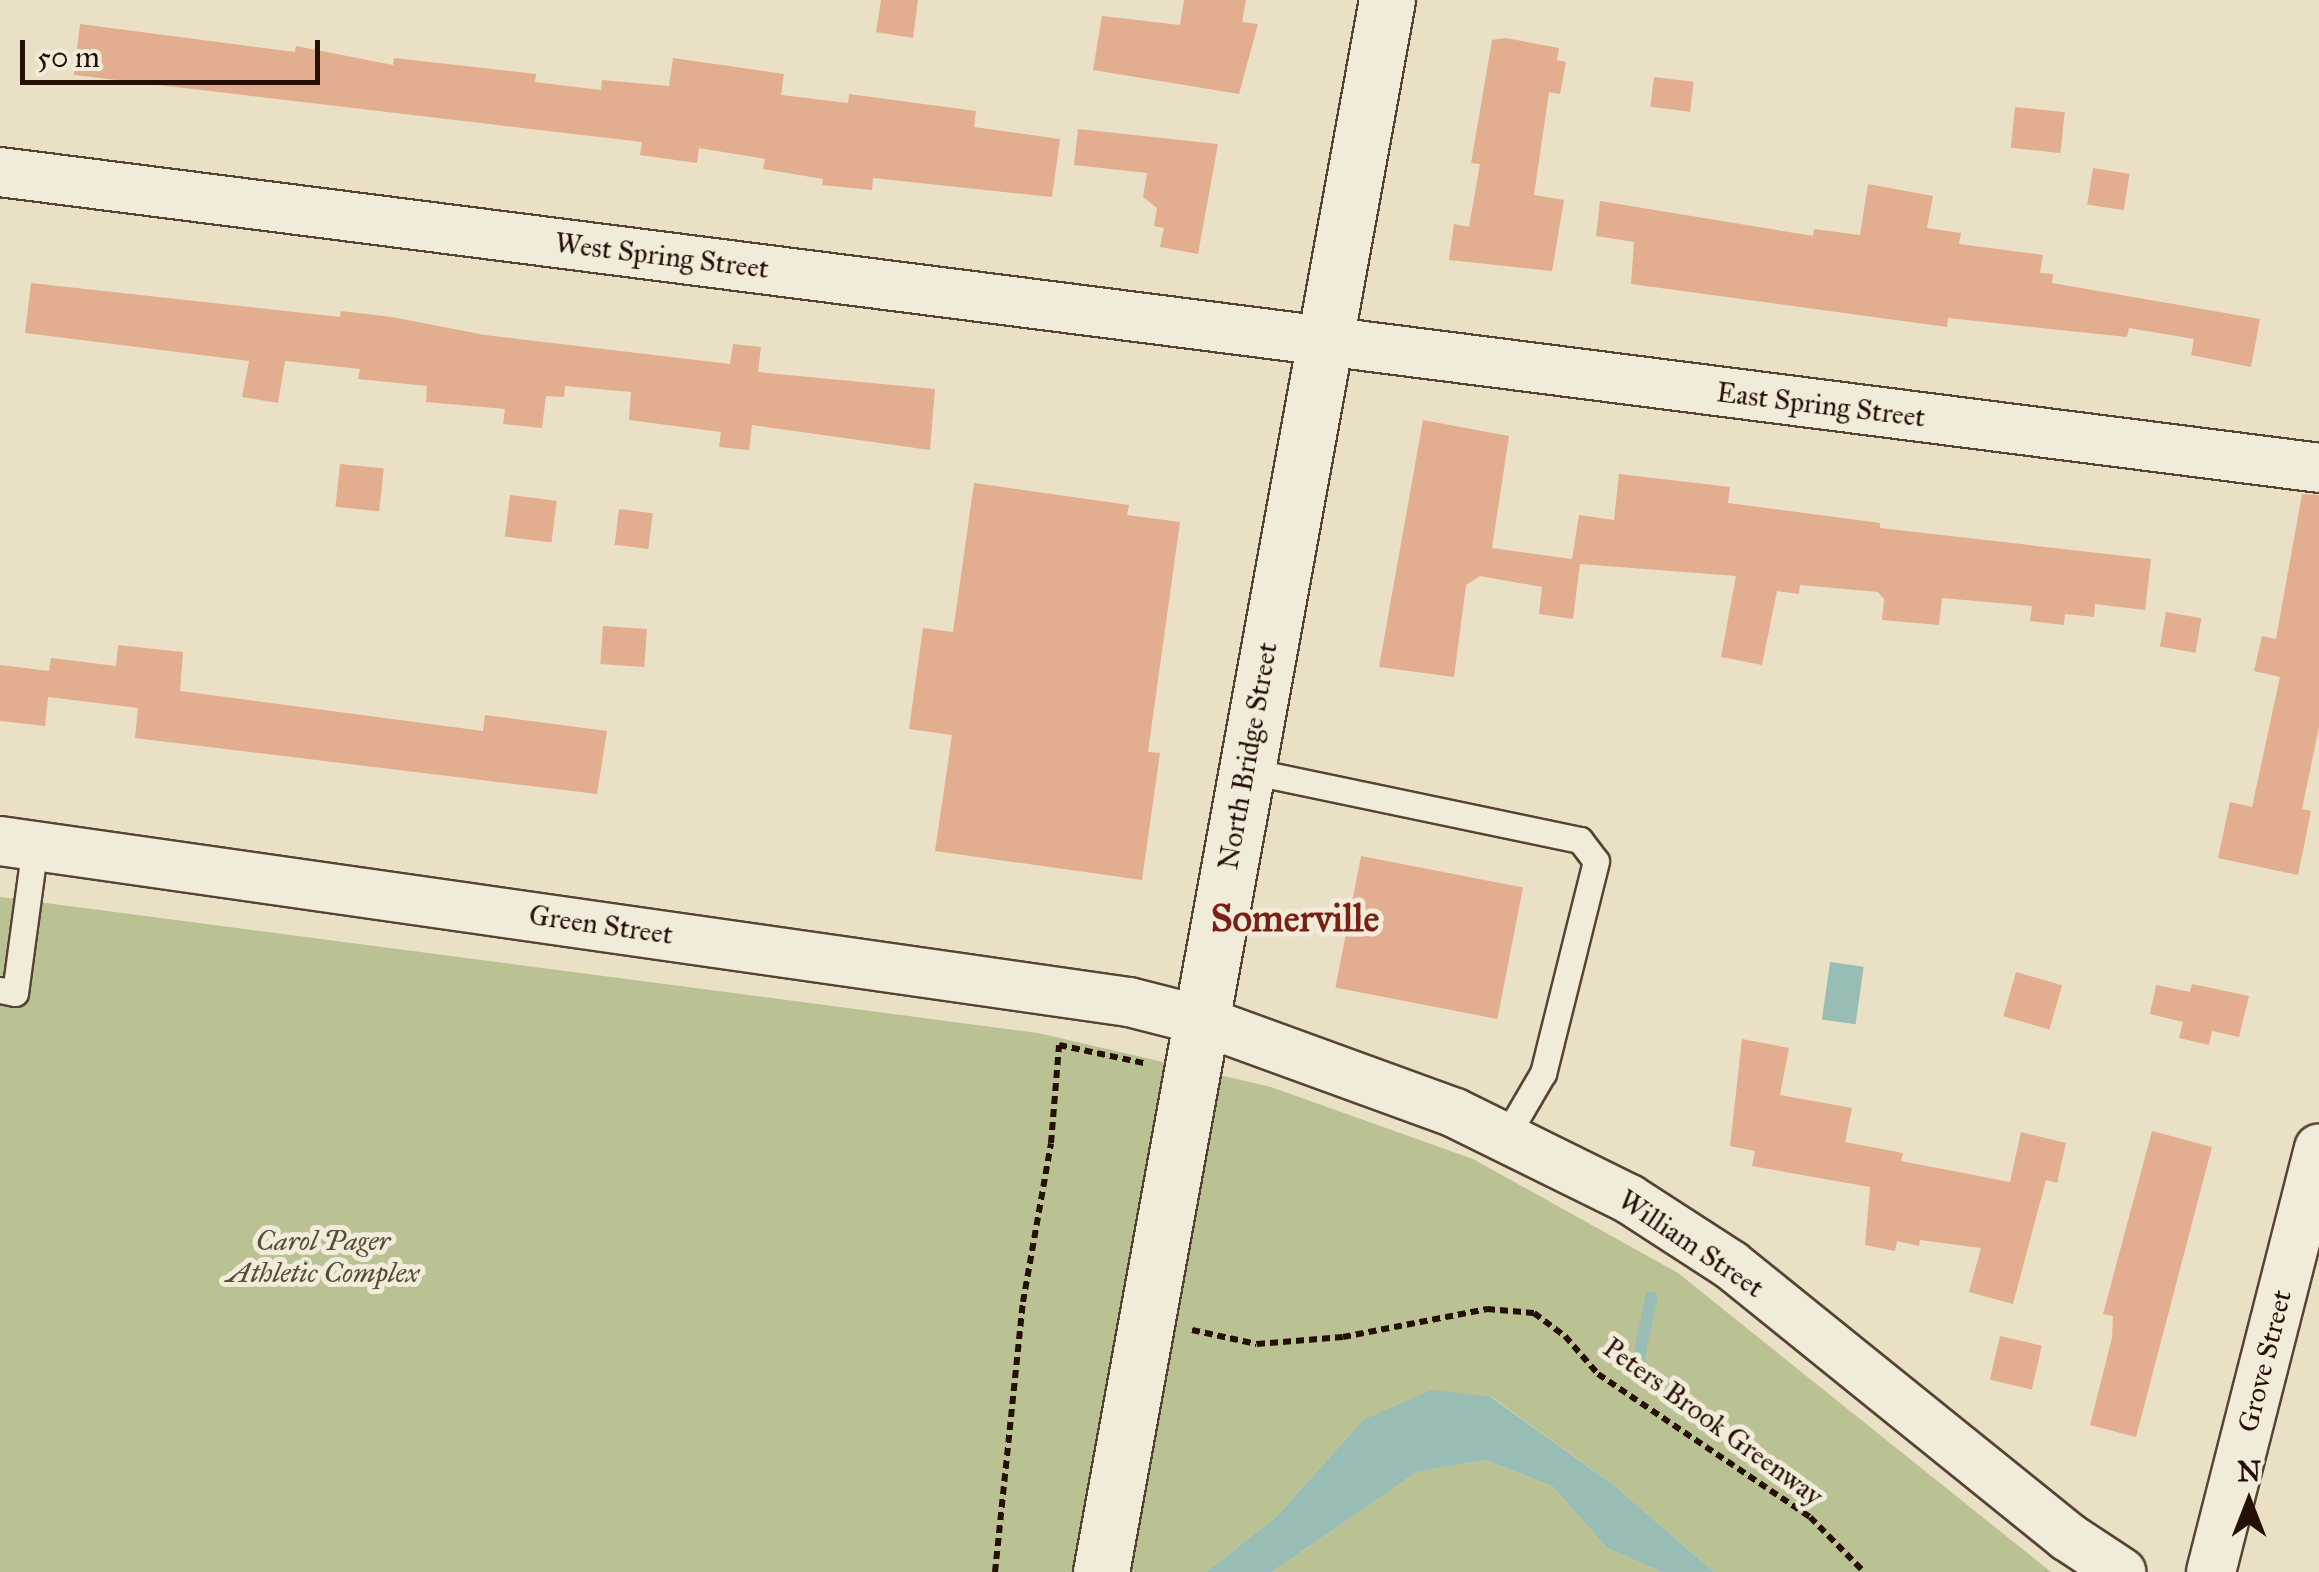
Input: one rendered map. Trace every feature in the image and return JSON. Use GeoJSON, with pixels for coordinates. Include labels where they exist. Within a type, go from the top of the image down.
{"type":"FeatureCollection","features":[{"type":"Feature","properties":{"kind":"street","name":"North Bridge Street"},"geometry":{"type":"LineString","coordinates":[[1100,1572],[1114,1513],[1245,770],[1387,0]]}},
{"type":"Feature","properties":{"kind":"street","name":"West Spring Street"},"geometry":{"type":"LineString","coordinates":[[0,172],[1323,343]]}},
{"type":"Feature","properties":{"kind":"street","name":"East Spring Street"},"geometry":{"type":"LineString","coordinates":[[1323,343],[2319,468]]}},
{"type":"Feature","properties":{"kind":"street","name":"Green Street"},"geometry":{"type":"LineString","coordinates":[[17,844],[1111,999],[1200,1020]]}},
{"type":"Feature","properties":{"kind":"street","name":"William Street"},"geometry":{"type":"LineString","coordinates":[[1200,1020],[1505,1138],[1629,1199],[1731,1265],[2068,1537],[2121,1572]]}},
{"type":"Feature","properties":{"kind":"street","name":"Grove Street"},"geometry":{"type":"LineString","coordinates":[[2210,1572],[2319,1149]]}},
{"type":"Feature","properties":{"kind":"lane"},"geometry":{"type":"LineString","coordinates":[[1245,770],[1580,840],[1596,862],[1543,1073],[1505,1138]]}},
{"type":"Feature","properties":{"kind":"lane"},"geometry":{"type":"LineString","coordinates":[[0,990],[15,993],[17,844]]}},
{"type":"Feature","properties":{"kind":"path"},"geometry":{"type":"LineString","coordinates":[[996,1572],[1023,1302],[1051,1143],[1059,1046],[1144,1063]]}},
{"type":"Feature","properties":{"kind":"path","name":"Peters Brook Greenway"},"geometry":{"type":"LineString","coordinates":[[1196,1311],[1192,1330],[1258,1344],[1343,1337],[1488,1309],[1534,1313],[1565,1336],[1598,1374],[1810,1517],[1864,1572]]}},
{"type":"Feature","properties":{"kind":"green space","name":"Carol Pager Athletic Complex"},"geometry":{"type":"Polygon","coordinates":[[[0,897],[1038,1033],[1271,1087],[1473,1159],[1678,1273],[2051,1572],[1714,1572],[1616,1487],[1492,1397],[1363,1420],[1277,1516],[1206,1572],[0,1572],[0,897]]]}},
{"type":"Feature","properties":{"kind":"green space"},"geometry":{"type":"Polygon","coordinates":[[[1485,1460],[1552,1486],[1607,1548],[1662,1572],[1272,1572],[1417,1472],[1485,1460]]]}},
{"type":"Feature","properties":{"kind":"water"},"geometry":{"type":"Polygon","coordinates":[[[1830,962],[1864,967],[1856,1024],[1822,1019],[1830,962]]]}},
{"type":"Feature","properties":{"kind":"water"},"geometry":{"type":"Polygon","coordinates":[[[1432,1390],[1491,1397],[1616,1487],[1714,1572],[1662,1572],[1607,1548],[1552,1486],[1485,1460],[1417,1472],[1272,1572],[1206,1572],[1277,1516],[1363,1420],[1432,1390]]]}},
{"type":"Feature","properties":{"kind":"building"},"geometry":{"type":"Polygon","coordinates":[[[881,0],[918,0],[913,38],[876,32],[881,0]]]}},
{"type":"Feature","properties":{"kind":"building"},"geometry":{"type":"Polygon","coordinates":[[[1184,0],[1246,0],[1242,22],[1258,24],[1239,94],[1093,70],[1102,16],[1180,25],[1184,0]]]}},
{"type":"Feature","properties":{"kind":"building"},"geometry":{"type":"Polygon","coordinates":[[[80,24],[295,52],[296,46],[393,65],[394,58],[536,74],[535,82],[601,90],[602,80],[669,86],[673,58],[784,74],[781,95],[848,103],[849,94],[976,111],[974,127],[1060,139],[1052,197],[873,178],[872,190],[822,185],[823,179],[763,169],[765,159],[699,148],[697,163],[640,155],[642,142],[74,75],[80,24]]]}},
{"type":"Feature","properties":{"kind":"building"},"geometry":{"type":"Polygon","coordinates":[[[1506,38],[1559,48],[1557,60],[1566,62],[1560,94],[1549,92],[1534,195],[1564,200],[1552,271],[1449,260],[1454,224],[1469,227],[1480,164],[1471,163],[1492,40],[1506,38]]]}},
{"type":"Feature","properties":{"kind":"building"},"geometry":{"type":"Polygon","coordinates":[[[1654,77],[1694,82],[1690,112],[1650,107],[1654,77]]]}},
{"type":"Feature","properties":{"kind":"building"},"geometry":{"type":"Polygon","coordinates":[[[2015,107],[2065,112],[2060,153],[2011,148],[2015,107]]]}},
{"type":"Feature","properties":{"kind":"building"},"geometry":{"type":"Polygon","coordinates":[[[1078,129],[1218,144],[1198,254],[1160,247],[1164,228],[1154,226],[1157,208],[1143,197],[1147,173],[1074,165],[1078,129]]]}},
{"type":"Feature","properties":{"kind":"building"},"geometry":{"type":"Polygon","coordinates":[[[2093,168],[2130,174],[2124,210],[2087,205],[2093,168]]]}},
{"type":"Feature","properties":{"kind":"building"},"geometry":{"type":"Polygon","coordinates":[[[1868,184],[1933,196],[1927,228],[1961,233],[1959,244],[2043,255],[2040,273],[2053,274],[2052,283],[2260,319],[2251,367],[2191,355],[2194,339],[2129,328],[2127,337],[1948,318],[1947,327],[1631,284],[1634,242],[1596,236],[1600,201],[1813,236],[1814,229],[1860,235],[1868,184]]]}},
{"type":"Feature","properties":{"kind":"building"},"geometry":{"type":"Polygon","coordinates":[[[31,283],[340,317],[341,311],[485,335],[730,364],[733,344],[761,347],[758,372],[935,389],[930,450],[752,425],[749,450],[719,447],[721,432],[629,420],[631,392],[565,386],[564,397],[546,396],[542,428],[503,424],[505,409],[426,402],[427,386],[358,379],[360,369],[285,361],[278,403],[242,397],[249,361],[25,333],[31,283]]]}},
{"type":"Feature","properties":{"kind":"building"},"geometry":{"type":"Polygon","coordinates":[[[1423,420],[1509,436],[1492,548],[1572,559],[1579,515],[1614,520],[1619,474],[1730,487],[1728,503],[1880,523],[1880,528],[2151,559],[2145,610],[2095,604],[2094,617],[2065,614],[2064,625],[2030,621],[2032,606],[1942,598],[1939,625],[1882,620],[1884,599],[1878,592],[1800,585],[1799,594],[1777,591],[1762,665],[1721,657],[1736,576],[1580,564],[1573,619],[1539,614],[1542,587],[1480,576],[1466,585],[1454,677],[1379,667],[1423,420]]]}},
{"type":"Feature","properties":{"kind":"building"},"geometry":{"type":"Polygon","coordinates":[[[340,464],[384,469],[379,511],[336,507],[340,464]]]}},
{"type":"Feature","properties":{"kind":"building"},"geometry":{"type":"Polygon","coordinates":[[[974,483],[1129,505],[1127,515],[1180,522],[1148,752],[1160,753],[1142,880],[935,851],[952,735],[909,729],[923,628],[953,632],[974,483]]]}},
{"type":"Feature","properties":{"kind":"building"},"geometry":{"type":"Polygon","coordinates":[[[2302,494],[2319,495],[2319,727],[2302,809],[2311,811],[2298,875],[2218,858],[2230,802],[2252,807],[2280,677],[2254,671],[2262,636],[2276,639],[2302,494]]]}},
{"type":"Feature","properties":{"kind":"building"},"geometry":{"type":"Polygon","coordinates":[[[510,495],[557,501],[552,542],[505,537],[510,495]]]}},
{"type":"Feature","properties":{"kind":"building"},"geometry":{"type":"Polygon","coordinates":[[[619,509],[653,513],[648,549],[615,545],[619,509]]]}},
{"type":"Feature","properties":{"kind":"building"},"geometry":{"type":"Polygon","coordinates":[[[2166,612],[2201,618],[2195,653],[2160,646],[2166,612]]]}},
{"type":"Feature","properties":{"kind":"building"},"geometry":{"type":"Polygon","coordinates":[[[603,626],[647,629],[644,667],[600,664],[603,626]]]}},
{"type":"Feature","properties":{"kind":"building"},"geometry":{"type":"Polygon","coordinates":[[[118,645],[183,652],[180,691],[483,731],[485,715],[607,731],[597,794],[135,738],[138,708],[48,697],[45,726],[0,721],[0,665],[49,671],[51,658],[116,666],[118,645]]]}},
{"type":"Feature","properties":{"kind":"building"},"geometry":{"type":"Polygon","coordinates":[[[1361,856],[1523,887],[1497,1019],[1335,988],[1361,856]]]}},
{"type":"Feature","properties":{"kind":"building"},"geometry":{"type":"Polygon","coordinates":[[[2016,972],[2062,985],[2049,1029],[2003,1016],[2016,972]]]}},
{"type":"Feature","properties":{"kind":"building"},"geometry":{"type":"Polygon","coordinates":[[[2192,984],[2249,996],[2239,1037],[2212,1031],[2209,1045],[2179,1038],[2183,1022],[2150,1014],[2156,985],[2190,992],[2192,984]]]}},
{"type":"Feature","properties":{"kind":"building"},"geometry":{"type":"Polygon","coordinates":[[[1742,1039],[1789,1048],[1780,1095],[1852,1108],[1845,1142],[1903,1153],[1901,1161],[2010,1182],[2021,1132],[2066,1143],[2057,1183],[2046,1180],[2013,1304],[1969,1292],[1981,1248],[1920,1240],[1919,1246],[1897,1241],[1895,1251],[1865,1245],[1870,1187],[1752,1166],[1755,1151],[1730,1146],[1742,1039]]]}},
{"type":"Feature","properties":{"kind":"building"},"geometry":{"type":"Polygon","coordinates":[[[2152,1131],[2212,1147],[2136,1437],[2090,1425],[2112,1338],[2113,1316],[2103,1314],[2152,1131]]]}},
{"type":"Feature","properties":{"kind":"building"},"geometry":{"type":"Polygon","coordinates":[[[2000,1336],[2042,1346],[2032,1390],[1990,1380],[2000,1336]]]}},
{"type":"Feature","properties":{"kind":"waterway"},"geometry":{"type":"LineString","coordinates":[[1636,1372],[1651,1298]]}},
{"type":"Feature","properties":{"kind":"district","name":"Somerville"},"geometry":{"type":"Point","coordinates":[1295,919]}}]}
